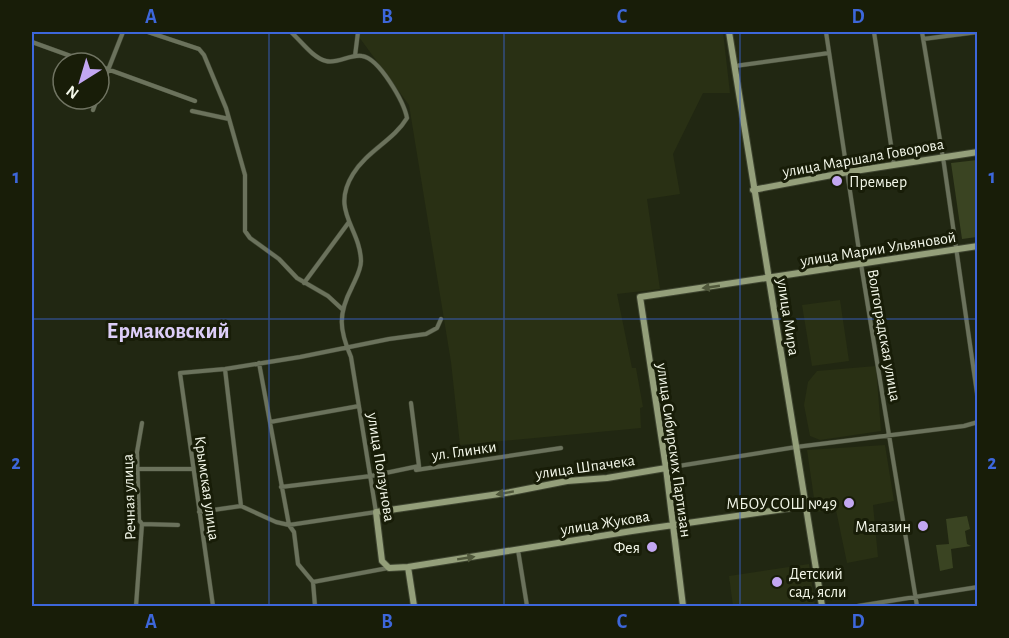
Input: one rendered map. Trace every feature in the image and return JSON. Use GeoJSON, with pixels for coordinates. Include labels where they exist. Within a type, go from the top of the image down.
{"type":"FeatureCollection","features":[{"type":"Feature","properties":{"kind":"street"},"geometry":{"type":"LineString","coordinates":[[111,62],[123,32]]}},
{"type":"Feature","properties":{"kind":"street"},"geometry":{"type":"LineString","coordinates":[[148,32],[199,49],[204,55],[229,119],[245,175],[245,231],[250,238],[279,259],[297,278],[328,296],[343,310],[361,264],[358,246],[345,214],[344,202],[353,174],[407,118],[405,108],[372,60],[364,56],[354,56],[332,62],[317,57],[291,32]]}},
{"type":"Feature","properties":{"kind":"street"},"geometry":{"type":"LineString","coordinates":[[354,56],[358,32]]}},
{"type":"Feature","properties":{"kind":"street","name":"улица Мира"},"geometry":{"type":"LineString","coordinates":[[729,32],[822,606]]}},
{"type":"Feature","properties":{"kind":"street","name":"Волгоградская улица"},"geometry":{"type":"LineString","coordinates":[[826,32],[917,606]]}},
{"type":"Feature","properties":{"kind":"street"},"geometry":{"type":"LineString","coordinates":[[874,32],[894,165]]}},
{"type":"Feature","properties":{"kind":"street"},"geometry":{"type":"LineString","coordinates":[[922,32],[943,157],[978,400]]}},
{"type":"Feature","properties":{"kind":"street"},"geometry":{"type":"LineString","coordinates":[[924,39],[978,32]]}},
{"type":"Feature","properties":{"kind":"street"},"geometry":{"type":"LineString","coordinates":[[32,42],[57,51]]}},
{"type":"Feature","properties":{"kind":"street"},"geometry":{"type":"LineString","coordinates":[[734,66],[829,53]]}},
{"type":"Feature","properties":{"kind":"street"},"geometry":{"type":"LineString","coordinates":[[111,70],[195,101]]}},
{"type":"Feature","properties":{"kind":"street"},"geometry":{"type":"LineString","coordinates":[[192,111],[229,119]]}},
{"type":"Feature","properties":{"kind":"street","name":"улица Маршала Говорова"},"geometry":{"type":"LineString","coordinates":[[753,190],[848,172],[978,152]]}},
{"type":"Feature","properties":{"kind":"street"},"geometry":{"type":"LineString","coordinates":[[304,283],[349,222]]}},
{"type":"Feature","properties":{"kind":"street","name":"улица Марии Ульяновой"},"geometry":{"type":"LineString","coordinates":[[640,297],[978,246]]}},
{"type":"Feature","properties":{"kind":"street","name":"улица Сибирских Партизан"},"geometry":{"type":"LineString","coordinates":[[640,297],[666,468],[683,606]]}},
{"type":"Feature","properties":{"kind":"street","name":"улица Ползунова"},"geometry":{"type":"LineString","coordinates":[[343,310],[342,336],[351,357],[371,476],[382,561],[389,568]]}},
{"type":"Feature","properties":{"kind":"street"},"geometry":{"type":"LineString","coordinates":[[199,512],[241,506],[225,369],[434,332],[441,319]]}},
{"type":"Feature","properties":{"kind":"street"},"geometry":{"type":"LineString","coordinates":[[259,363],[289,525],[294,532],[298,564],[313,582],[315,606]]}},
{"type":"Feature","properties":{"kind":"street","name":"Крымская улица"},"geometry":{"type":"LineString","coordinates":[[213,606],[180,373],[225,369]]}},
{"type":"Feature","properties":{"kind":"street"},"geometry":{"type":"LineString","coordinates":[[281,487],[371,476],[419,466],[411,403]]}},
{"type":"Feature","properties":{"kind":"street"},"geometry":{"type":"LineString","coordinates":[[270,422],[359,406]]}},
{"type":"Feature","properties":{"kind":"street","name":"улица Шпачека"},"geometry":{"type":"LineString","coordinates":[[241,506],[276,522],[289,525],[506,493],[567,481],[607,478],[796,447],[964,426],[978,422]]}},
{"type":"Feature","properties":{"kind":"street","name":"Речная улица"},"geometry":{"type":"LineString","coordinates":[[136,606],[142,524],[139,520],[136,452],[141,423]]}},
{"type":"Feature","properties":{"kind":"street","name":"ул. Глинки"},"geometry":{"type":"LineString","coordinates":[[371,476],[561,448]]}},
{"type":"Feature","properties":{"kind":"street"},"geometry":{"type":"LineString","coordinates":[[137,469],[193,469]]}},
{"type":"Feature","properties":{"kind":"street","name":"улица Жукова"},"geometry":{"type":"LineString","coordinates":[[408,567],[806,506]]}},
{"type":"Feature","properties":{"kind":"street"},"geometry":{"type":"LineString","coordinates":[[142,524],[178,525]]}},
{"type":"Feature","properties":{"kind":"street"},"geometry":{"type":"LineString","coordinates":[[518,550],[528,606]]}},
{"type":"Feature","properties":{"kind":"street"},"geometry":{"type":"LineString","coordinates":[[313,582],[389,568],[408,567],[414,606]]}},
{"type":"Feature","properties":{"kind":"street"},"geometry":{"type":"LineString","coordinates":[[858,606],[978,587]]}},
{"type":"Feature","properties":{"kind":"shaded area"},"geometry":{"type":"Polygon","coordinates":[[[360,32],[723,32],[730,93],[703,93],[673,154],[680,194],[647,199],[660,289],[617,294],[632,368],[636,368],[643,407],[640,408],[641,428],[460,445],[451,362],[409,105],[359,37],[360,32]]]}},
{"type":"Feature","properties":{"kind":"shaded area"},"geometry":{"type":"Polygon","coordinates":[[[977,160],[977,237],[962,239],[951,163],[977,160]]]}},
{"type":"Feature","properties":{"kind":"shaded area"},"geometry":{"type":"Polygon","coordinates":[[[840,300],[849,361],[812,366],[802,305],[840,300]]]}},
{"type":"Feature","properties":{"kind":"shaded area"},"geometry":{"type":"Polygon","coordinates":[[[876,366],[881,431],[820,440],[810,436],[804,405],[808,382],[817,371],[876,366]]]}},
{"type":"Feature","properties":{"kind":"shaded area","name":"МБОУ СОШ №49"},"geometry":{"type":"Polygon","coordinates":[[[885,445],[894,501],[873,505],[878,557],[847,563],[836,510],[816,512],[807,450],[885,445]]]}},
{"type":"Feature","properties":{"kind":"shaded area"},"geometry":{"type":"Polygon","coordinates":[[[967,516],[970,529],[965,531],[967,544],[971,546],[951,549],[953,568],[940,571],[936,545],[949,544],[946,519],[967,516]]]}},
{"type":"Feature","properties":{"kind":"shaded area"},"geometry":{"type":"Polygon","coordinates":[[[809,564],[815,606],[733,606],[729,576],[809,564]]]}},
{"type":"Feature","properties":{"kind":"place","name":"Премьер"},"geometry":{"type":"Point","coordinates":[837,181]}},
{"type":"Feature","properties":{"kind":"place","name":"МБОУ СОШ №49"},"geometry":{"type":"Point","coordinates":[849,503]}},
{"type":"Feature","properties":{"kind":"place","name":"Магазин"},"geometry":{"type":"Point","coordinates":[923,526]}},
{"type":"Feature","properties":{"kind":"place","name":"Фея"},"geometry":{"type":"Point","coordinates":[652,547]}},
{"type":"Feature","properties":{"kind":"place","name":"Детский сад, ясли"},"geometry":{"type":"Point","coordinates":[777,582]}},
{"type":"Feature","properties":{"kind":"district","name":"Ермаковский"},"geometry":{"type":"Point","coordinates":[168,330]}}]}
